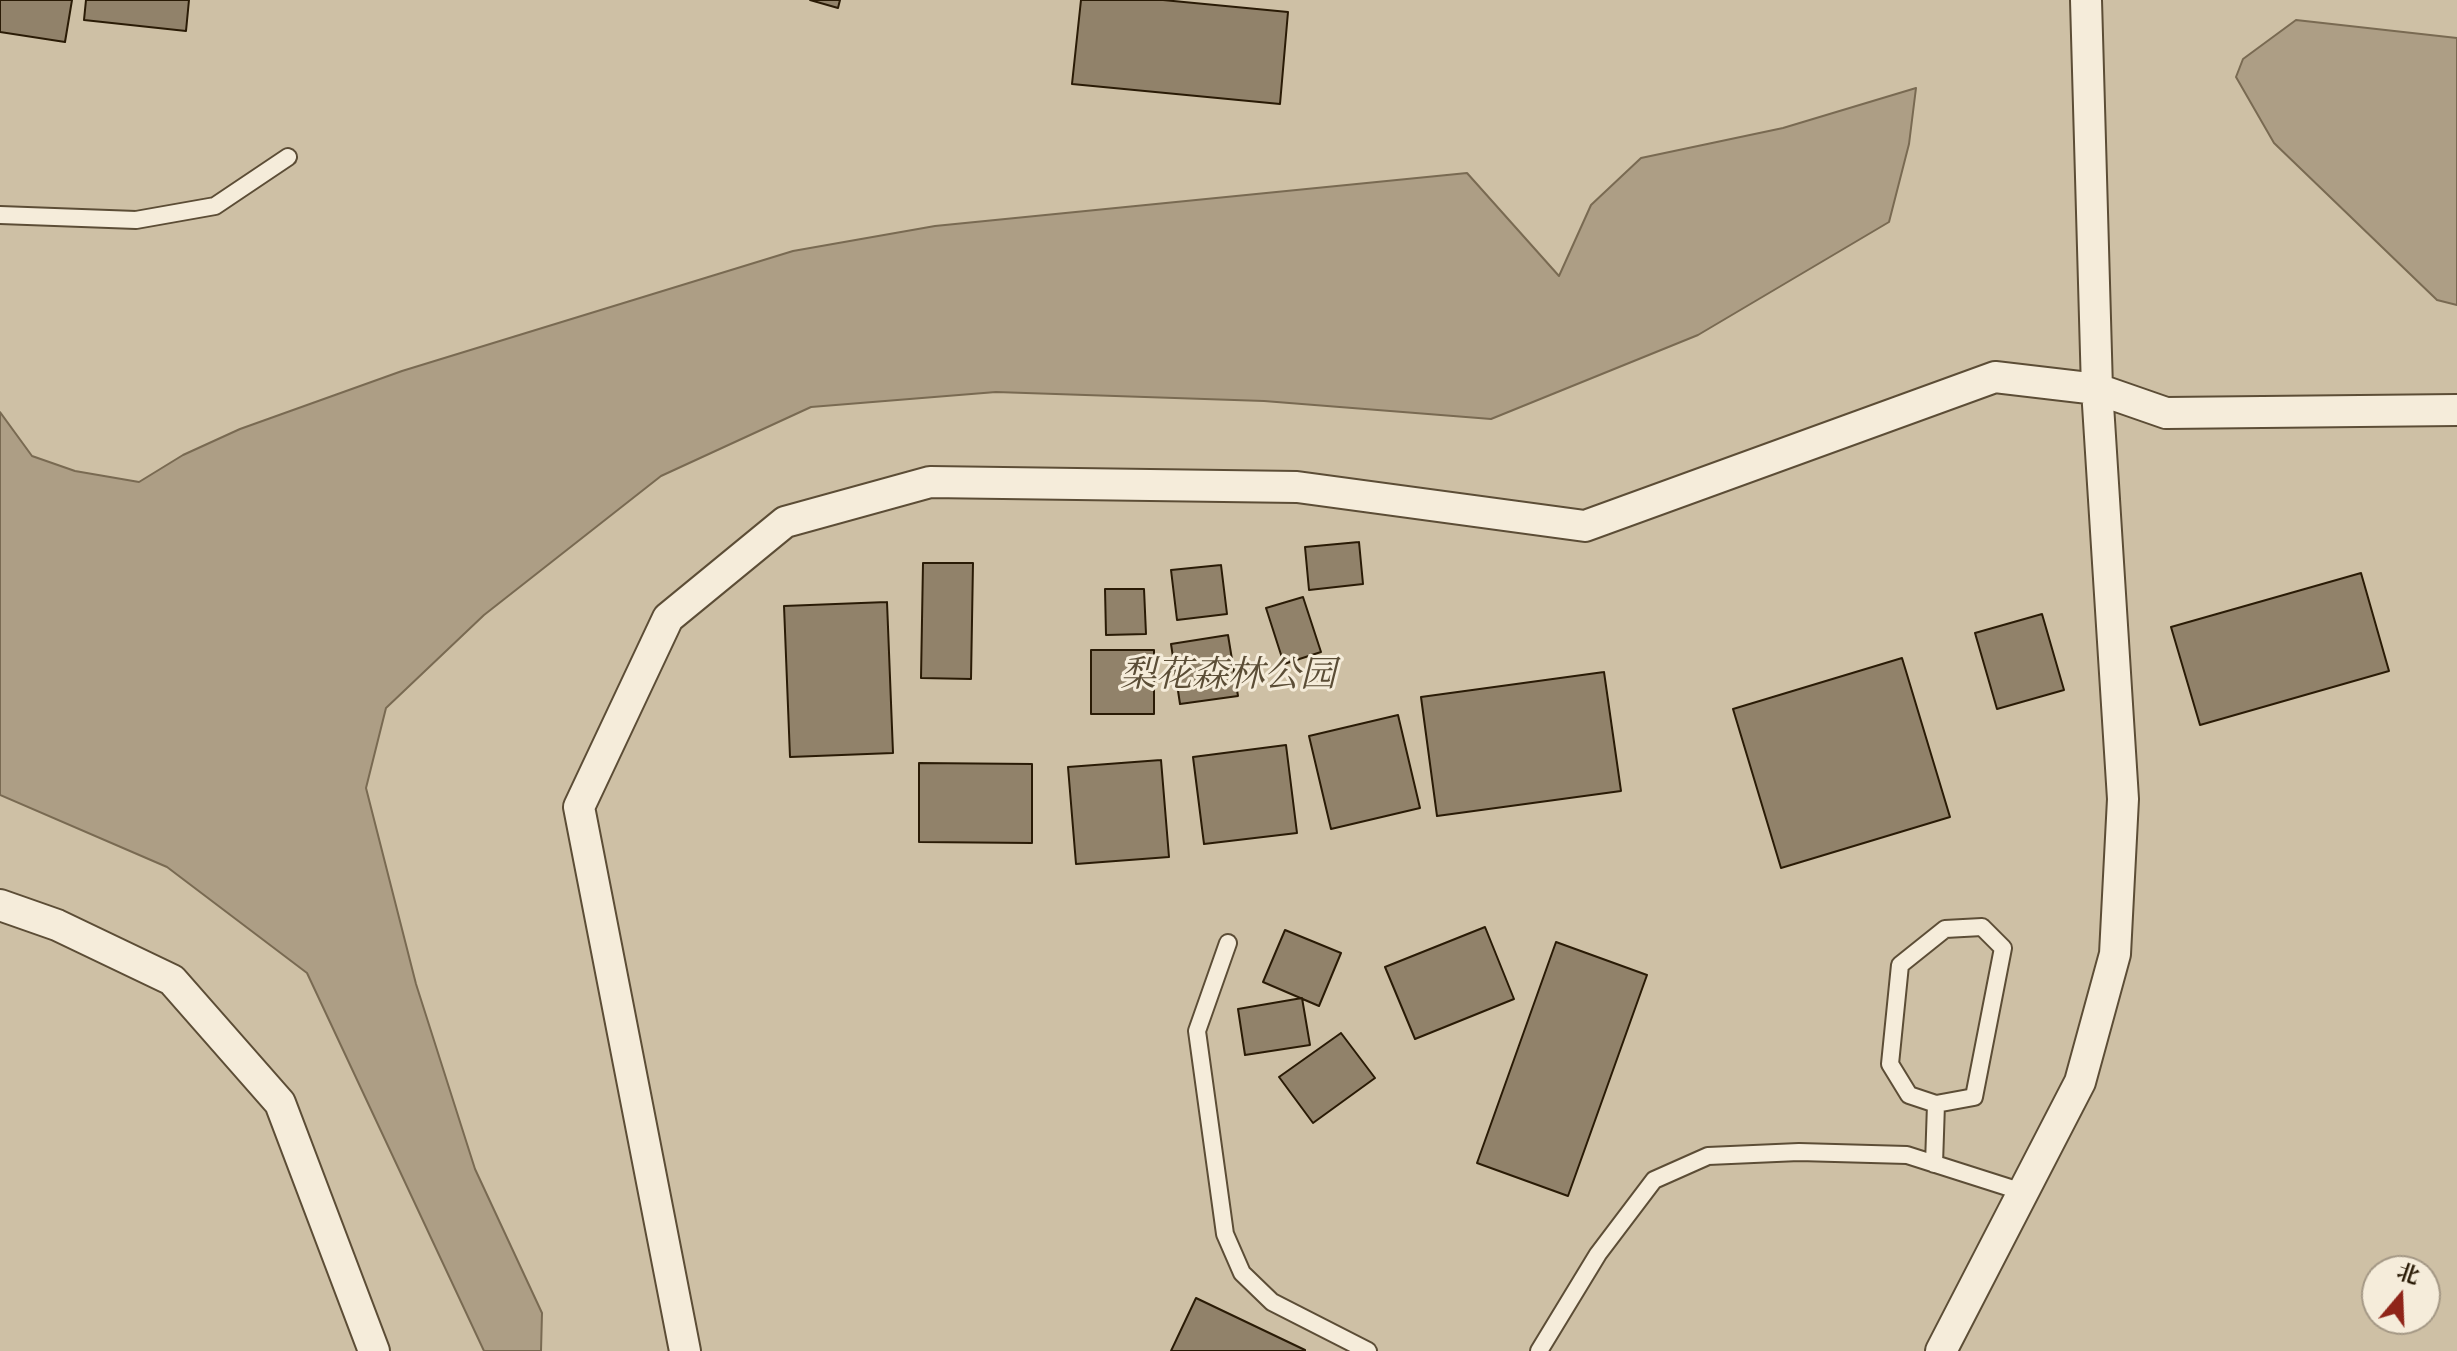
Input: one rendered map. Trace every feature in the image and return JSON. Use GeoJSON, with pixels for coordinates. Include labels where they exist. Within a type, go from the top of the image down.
{"type":"FeatureCollection","features":[{"type":"Feature","properties":{"kind":"street"},"geometry":{"type":"LineString","coordinates":[[1941,1351],[2080,1082],[2115,954],[2123,799],[2097,389],[2086,0]]}},
{"type":"Feature","properties":{"kind":"street"},"geometry":{"type":"LineString","coordinates":[[685,1351],[579,807],[668,618],[785,522],[930,482],[1297,487],[1585,526],[1995,377],[2097,389],[2166,413],[2457,410]]}},
{"type":"Feature","properties":{"kind":"street"},"geometry":{"type":"LineString","coordinates":[[0,905],[57,925],[172,980],[280,1103],[374,1351]]}},
{"type":"Feature","properties":{"kind":"lane"},"geometry":{"type":"LineString","coordinates":[[0,215],[136,220],[215,206],[288,157]]}},
{"type":"Feature","properties":{"kind":"lane"},"geometry":{"type":"LineString","coordinates":[[1982,927],[2003,948],[1974,1097],[1936,1104],[1909,1095],[1890,1064],[1900,965],[1945,929],[1982,927]]}},
{"type":"Feature","properties":{"kind":"lane"},"geometry":{"type":"LineString","coordinates":[[1228,943],[1197,1031],[1225,1234],[1242,1273],[1272,1302],[1368,1351]]}},
{"type":"Feature","properties":{"kind":"lane"},"geometry":{"type":"LineString","coordinates":[[1934,1164],[1936,1104]]}},
{"type":"Feature","properties":{"kind":"lane"},"geometry":{"type":"LineString","coordinates":[[1539,1351],[1598,1254],[1654,1180],[1708,1156],[1799,1152],[1907,1155],[2023,1192]]}},
{"type":"Feature","properties":{"kind":"green space","name":"梨花森林公园"},"geometry":{"type":"Polygon","coordinates":[[[0,0],[2457,0],[2457,1351],[0,1351],[0,0]]]}},
{"type":"Feature","properties":{"kind":"shaded area"},"geometry":{"type":"Polygon","coordinates":[[[2296,20],[2457,38],[2457,305],[2437,300],[2274,143],[2236,77],[2243,59],[2296,20]]]}},
{"type":"Feature","properties":{"kind":"shaded area"},"geometry":{"type":"Polygon","coordinates":[[[1916,88],[1909,144],[1889,222],[1698,335],[1491,419],[1264,401],[996,392],[811,407],[661,476],[484,615],[386,708],[366,788],[416,984],[475,1169],[542,1313],[541,1351],[484,1351],[307,973],[167,867],[0,795],[0,412],[32,456],[75,471],[139,482],[183,455],[240,429],[402,371],[793,251],[935,226],[1467,173],[1559,276],[1591,205],[1641,158],[1783,128],[1916,88]]]}},
{"type":"Feature","properties":{"kind":"building"},"geometry":{"type":"Polygon","coordinates":[[[0,0],[72,0],[65,42],[0,32],[0,0]]]}},
{"type":"Feature","properties":{"kind":"building"},"geometry":{"type":"Polygon","coordinates":[[[86,0],[189,0],[186,31],[84,20],[86,0]]]}},
{"type":"Feature","properties":{"kind":"building"},"geometry":{"type":"Polygon","coordinates":[[[810,0],[840,0],[838,8],[810,0]]]}},
{"type":"Feature","properties":{"kind":"building"},"geometry":{"type":"Polygon","coordinates":[[[1081,0],[1163,0],[1288,12],[1280,104],[1072,84],[1081,0]]]}},
{"type":"Feature","properties":{"kind":"building"},"geometry":{"type":"Polygon","coordinates":[[[1359,542],[1363,584],[1309,590],[1305,547],[1359,542]]]}},
{"type":"Feature","properties":{"kind":"building"},"geometry":{"type":"Polygon","coordinates":[[[923,563],[973,563],[971,679],[921,678],[923,563]]]}},
{"type":"Feature","properties":{"kind":"building"},"geometry":{"type":"Polygon","coordinates":[[[1221,565],[1227,614],[1177,620],[1171,570],[1221,565]]]}},
{"type":"Feature","properties":{"kind":"building"},"geometry":{"type":"Polygon","coordinates":[[[2361,573],[2389,671],[2200,725],[2171,627],[2361,573]]]}},
{"type":"Feature","properties":{"kind":"building"},"geometry":{"type":"Polygon","coordinates":[[[1105,589],[1144,589],[1146,634],[1106,635],[1105,589]]]}},
{"type":"Feature","properties":{"kind":"building"},"geometry":{"type":"Polygon","coordinates":[[[1303,597],[1321,652],[1284,664],[1266,608],[1303,597]]]}},
{"type":"Feature","properties":{"kind":"building"},"geometry":{"type":"Polygon","coordinates":[[[887,602],[893,753],[790,757],[784,606],[887,602]]]}},
{"type":"Feature","properties":{"kind":"building"},"geometry":{"type":"Polygon","coordinates":[[[2042,614],[2064,690],[1997,709],[1975,633],[2042,614]]]}},
{"type":"Feature","properties":{"kind":"building"},"geometry":{"type":"Polygon","coordinates":[[[1228,635],[1238,696],[1180,704],[1171,644],[1228,635]]]}},
{"type":"Feature","properties":{"kind":"building"},"geometry":{"type":"Polygon","coordinates":[[[1091,650],[1154,650],[1154,714],[1091,714],[1091,650]]]}},
{"type":"Feature","properties":{"kind":"building"},"geometry":{"type":"Polygon","coordinates":[[[1902,658],[1950,817],[1781,868],[1733,709],[1902,658]]]}},
{"type":"Feature","properties":{"kind":"building"},"geometry":{"type":"Polygon","coordinates":[[[1604,672],[1621,791],[1437,816],[1421,697],[1604,672]]]}},
{"type":"Feature","properties":{"kind":"building"},"geometry":{"type":"Polygon","coordinates":[[[1398,715],[1420,808],[1331,829],[1309,736],[1398,715]]]}},
{"type":"Feature","properties":{"kind":"building"},"geometry":{"type":"Polygon","coordinates":[[[1286,745],[1297,833],[1204,844],[1193,757],[1286,745]]]}},
{"type":"Feature","properties":{"kind":"building"},"geometry":{"type":"Polygon","coordinates":[[[1161,760],[1169,857],[1076,864],[1068,767],[1161,760]]]}},
{"type":"Feature","properties":{"kind":"building"},"geometry":{"type":"Polygon","coordinates":[[[919,763],[1032,764],[1032,843],[919,842],[919,763]]]}},
{"type":"Feature","properties":{"kind":"building"},"geometry":{"type":"Polygon","coordinates":[[[1485,927],[1514,999],[1415,1039],[1385,967],[1485,927]]]}},
{"type":"Feature","properties":{"kind":"building"},"geometry":{"type":"Polygon","coordinates":[[[1285,930],[1341,953],[1319,1006],[1263,982],[1285,930]]]}},
{"type":"Feature","properties":{"kind":"building"},"geometry":{"type":"Polygon","coordinates":[[[1556,942],[1647,975],[1568,1196],[1477,1163],[1556,942]]]}},
{"type":"Feature","properties":{"kind":"building"},"geometry":{"type":"Polygon","coordinates":[[[1302,998],[1310,1045],[1245,1055],[1238,1009],[1302,998]]]}},
{"type":"Feature","properties":{"kind":"building"},"geometry":{"type":"Polygon","coordinates":[[[1341,1033],[1375,1078],[1313,1123],[1279,1077],[1341,1033]]]}},
{"type":"Feature","properties":{"kind":"building"},"geometry":{"type":"Polygon","coordinates":[[[1196,1298],[1305,1350],[1305,1351],[1171,1351],[1196,1298]]]}}]}
